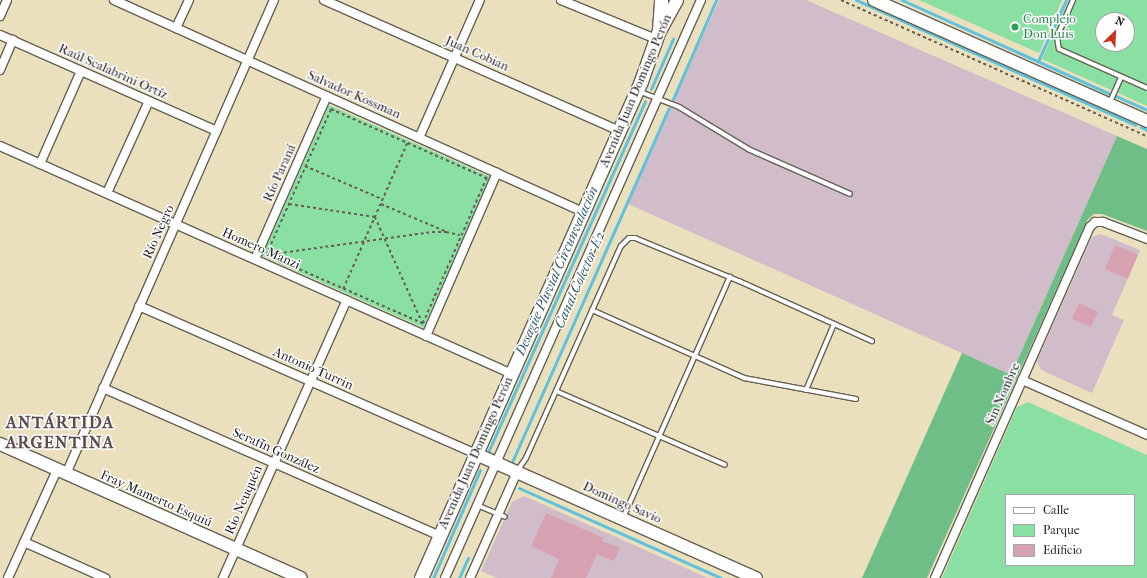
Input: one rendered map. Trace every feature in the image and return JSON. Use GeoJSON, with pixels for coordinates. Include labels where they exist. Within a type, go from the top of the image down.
{"type":"FeatureCollection","features":[{"type":"Feature","properties":{"kind":"main road"},"geometry":{"type":"LineString","coordinates":[[656,39],[661,0]]}},
{"type":"Feature","properties":{"kind":"main road","name":"Avenida Juan Domingo Perón"},"geometry":{"type":"LineString","coordinates":[[421,578],[637,91],[656,39]]}},
{"type":"Feature","properties":{"kind":"street"},"geometry":{"type":"LineString","coordinates":[[0,16],[7,0]]}},
{"type":"Feature","properties":{"kind":"street","name":"Salvador Kossman"},"geometry":{"type":"LineString","coordinates":[[114,0],[583,212]]}},
{"type":"Feature","properties":{"kind":"street"},"geometry":{"type":"LineString","coordinates":[[176,28],[188,0]]}},
{"type":"Feature","properties":{"kind":"street","name":"Río Negro"},"geometry":{"type":"LineString","coordinates":[[8,578],[24,542],[103,388],[274,0]]}},
{"type":"Feature","properties":{"kind":"street","name":"Juan Cobian"},"geometry":{"type":"LineString","coordinates":[[324,0],[619,131]]}},
{"type":"Feature","properties":{"kind":"street"},"geometry":{"type":"LineString","coordinates":[[419,138],[480,0]]}},
{"type":"Feature","properties":{"kind":"street"},"geometry":{"type":"LineString","coordinates":[[561,0],[656,39]]}},
{"type":"Feature","properties":{"kind":"street","name":"Avenida Juan Domingo Perón"},"geometry":{"type":"LineString","coordinates":[[656,39],[677,0]]}},
{"type":"Feature","properties":{"kind":"street"},"geometry":{"type":"LineString","coordinates":[[445,578],[701,0]]}},
{"type":"Feature","properties":{"kind":"street"},"geometry":{"type":"LineString","coordinates":[[874,0],[1147,121]]}},
{"type":"Feature","properties":{"kind":"street","name":"Raúl Scalabrini Ortíz"},"geometry":{"type":"LineString","coordinates":[[0,35],[216,131]]}},
{"type":"Feature","properties":{"kind":"street"},"geometry":{"type":"LineString","coordinates":[[0,70],[13,40]]}},
{"type":"Feature","properties":{"kind":"street"},"geometry":{"type":"LineString","coordinates":[[40,164],[81,71]]}},
{"type":"Feature","properties":{"kind":"street","name":"Río Paraná"},"geometry":{"type":"LineString","coordinates":[[255,259],[327,96]]}},
{"type":"Feature","properties":{"kind":"street"},"geometry":{"type":"LineString","coordinates":[[107,194],[149,101]]}},
{"type":"Feature","properties":{"kind":"street","name":"Homero Manzi"},"geometry":{"type":"LineString","coordinates":[[0,146],[512,374]]}},
{"type":"Feature","properties":{"kind":"street"},"geometry":{"type":"LineString","coordinates":[[426,336],[497,173]]}},
{"type":"Feature","properties":{"kind":"street","name":"Sin Nombre"},"geometry":{"type":"LineString","coordinates":[[935,578],[1088,230],[1095,222],[1103,222],[1147,239]]}},
{"type":"Feature","properties":{"kind":"street","name":"Rio Neuquén"},"geometry":{"type":"LineString","coordinates":[[223,578],[347,300]]}},
{"type":"Feature","properties":{"kind":"street","name":"Antonio Turrin"},"geometry":{"type":"LineString","coordinates":[[139,306],[476,454]]}},
{"type":"Feature","properties":{"kind":"street"},"geometry":{"type":"LineString","coordinates":[[1022,380],[1147,435]]}},
{"type":"Feature","properties":{"kind":"street","name":"Serafín González"},"geometry":{"type":"LineString","coordinates":[[103,388],[440,536]]}},
{"type":"Feature","properties":{"kind":"street","name":"Fray Mamerto Esquiú"},"geometry":{"type":"LineString","coordinates":[[0,444],[301,578]]}},
{"type":"Feature","properties":{"kind":"street","name":"Domingo Savio"},"geometry":{"type":"LineString","coordinates":[[476,454],[623,519],[742,575],[756,578]]}},
{"type":"Feature","properties":{"kind":"street"},"geometry":{"type":"LineString","coordinates":[[470,578],[501,516],[517,472]]}},
{"type":"Feature","properties":{"kind":"street"},"geometry":{"type":"LineString","coordinates":[[24,542],[105,578]]}},
{"type":"Feature","properties":{"kind":"lane"},"geometry":{"type":"LineString","coordinates":[[1073,0],[1057,37],[1059,49],[1147,88]]}},
{"type":"Feature","properties":{"kind":"lane"},"geometry":{"type":"LineString","coordinates":[[1109,104],[1121,77]]}},
{"type":"Feature","properties":{"kind":"lane"},"geometry":{"type":"LineString","coordinates":[[637,91],[679,107],[750,150],[850,194]]}},
{"type":"Feature","properties":{"kind":"lane"},"geometry":{"type":"LineString","coordinates":[[517,472],[526,458],[622,243],[629,238],[635,238],[730,277],[872,341]]}},
{"type":"Feature","properties":{"kind":"lane"},"geometry":{"type":"LineString","coordinates":[[623,519],[730,277]]}},
{"type":"Feature","properties":{"kind":"lane"},"geometry":{"type":"LineString","coordinates":[[592,310],[749,380],[856,399]]}},
{"type":"Feature","properties":{"kind":"lane"},"geometry":{"type":"LineString","coordinates":[[806,390],[834,324]]}},
{"type":"Feature","properties":{"kind":"lane"},"geometry":{"type":"LineString","coordinates":[[556,391],[725,465]]}},
{"type":"Feature","properties":{"kind":"lane"},"geometry":{"type":"LineString","coordinates":[[477,505],[501,516]]}},
{"type":"Feature","properties":{"kind":"path"},"geometry":{"type":"LineString","coordinates":[[841,0],[1147,136]]}},
{"type":"Feature","properties":{"kind":"path"},"geometry":{"type":"LineString","coordinates":[[266,255],[331,109],[487,178],[423,324]]}},
{"type":"Feature","properties":{"kind":"path"},"geometry":{"type":"LineString","coordinates":[[343,289],[407,143]]}},
{"type":"Feature","properties":{"kind":"path"},"geometry":{"type":"LineString","coordinates":[[305,166],[382,200]]}},
{"type":"Feature","properties":{"kind":"path"},"geometry":{"type":"LineString","coordinates":[[289,204],[375,217]]}},
{"type":"Feature","properties":{"kind":"path"},"geometry":{"type":"LineString","coordinates":[[381,204],[446,232],[462,236]]}},
{"type":"Feature","properties":{"kind":"path"},"geometry":{"type":"LineString","coordinates":[[375,217],[423,324]]}},
{"type":"Feature","properties":{"kind":"path"},"geometry":{"type":"LineString","coordinates":[[266,255],[365,240],[446,232]]}},
{"type":"Feature","properties":{"kind":"path"},"geometry":{"type":"LineString","coordinates":[[266,255],[423,324]]}},
{"type":"Feature","properties":{"kind":"shaded area"},"geometry":{"type":"Polygon","coordinates":[[[719,0],[806,0],[1117,136],[1011,375],[628,204],[719,0]]]}},
{"type":"Feature","properties":{"kind":"shaded area"},"geometry":{"type":"Polygon","coordinates":[[[1101,234],[1140,250],[1112,315],[1124,320],[1092,393],[1041,370],[1037,361],[1092,237],[1101,234]]]}},
{"type":"Feature","properties":{"kind":"shaded area"},"geometry":{"type":"Polygon","coordinates":[[[524,496],[708,578],[497,578],[481,571],[512,502],[524,496]]]}},
{"type":"Feature","properties":{"kind":"green space","name":"Complejo Don Luis"},"geometry":{"type":"Polygon","coordinates":[[[919,0],[1062,0],[1039,53],[919,0]]]}},
{"type":"Feature","properties":{"kind":"green space"},"geometry":{"type":"Polygon","coordinates":[[[1069,0],[1147,0],[1147,106],[1042,59],[1069,0]]]}},
{"type":"Feature","properties":{"kind":"green space"},"geometry":{"type":"Polygon","coordinates":[[[329,105],[491,177],[424,328],[262,256],[329,105]]]}},
{"type":"Feature","properties":{"kind":"green space"},"geometry":{"type":"Polygon","coordinates":[[[1117,136],[1147,149],[1147,231],[1102,214],[1094,214],[1088,219],[927,578],[862,578],[962,353],[1011,375],[1117,136]]]}},
{"type":"Feature","properties":{"kind":"green space"},"geometry":{"type":"Polygon","coordinates":[[[1028,402],[1147,455],[1147,578],[942,578],[1017,407],[1028,402]]]}},
{"type":"Feature","properties":{"kind":"building"},"geometry":{"type":"Polygon","coordinates":[[[1115,245],[1138,255],[1128,279],[1105,269],[1115,245]]]}},
{"type":"Feature","properties":{"kind":"building"},"geometry":{"type":"Polygon","coordinates":[[[1079,303],[1098,312],[1091,327],[1072,318],[1079,303]]]}},
{"type":"Feature","properties":{"kind":"building"},"geometry":{"type":"Polygon","coordinates":[[[546,513],[604,538],[602,541],[620,548],[614,561],[597,554],[586,578],[551,578],[559,559],[531,546],[546,513]]]}},
{"type":"Feature","properties":{"kind":"waterway","name":"Canal Colector E2"},"geometry":{"type":"LineString","coordinates":[[673,99],[716,0]]}},
{"type":"Feature","properties":{"kind":"waterway"},"geometry":{"type":"LineString","coordinates":[[856,0],[1135,125]]}},
{"type":"Feature","properties":{"kind":"waterway"},"geometry":{"type":"LineString","coordinates":[[902,0],[1110,94]]}},
{"type":"Feature","properties":{"kind":"waterway"},"geometry":{"type":"LineString","coordinates":[[1038,61],[1066,0]]}},
{"type":"Feature","properties":{"kind":"waterway","name":"Desagüe Pluvial Circunvalación"},"geometry":{"type":"LineString","coordinates":[[651,89],[673,39]]}},
{"type":"Feature","properties":{"kind":"waterway"},"geometry":{"type":"LineString","coordinates":[[1116,96],[1147,110]]}},
{"type":"Feature","properties":{"kind":"waterway","name":"Desagüe Pluvial Circunvalación"},"geometry":{"type":"LineString","coordinates":[[489,450],[645,101]]}},
{"type":"Feature","properties":{"kind":"waterway","name":"Canal Colector E2"},"geometry":{"type":"LineString","coordinates":[[512,462],[669,108]]}},
{"type":"Feature","properties":{"kind":"waterway"},"geometry":{"type":"LineString","coordinates":[[1141,127],[1147,130]]}},
{"type":"Feature","properties":{"kind":"waterway","name":"Desagüe Pluvial Circunvalación"},"geometry":{"type":"LineString","coordinates":[[433,578],[480,470]]}},
{"type":"Feature","properties":{"kind":"waterway"},"geometry":{"type":"LineString","coordinates":[[519,488],[721,578]]}},
{"type":"Feature","properties":{"kind":"waterway","name":"Canal Colector E2"},"geometry":{"type":"LineString","coordinates":[[459,578],[468,558]]}},
{"type":"Feature","properties":{"kind":"place","name":"Complejo Don Luis"},"geometry":{"type":"Point","coordinates":[1015,27]}},
{"type":"Feature","properties":{"kind":"district","name":"ANTÁRTIDA ARGENTINA"},"geometry":{"type":"Point","coordinates":[60,433]}}]}
